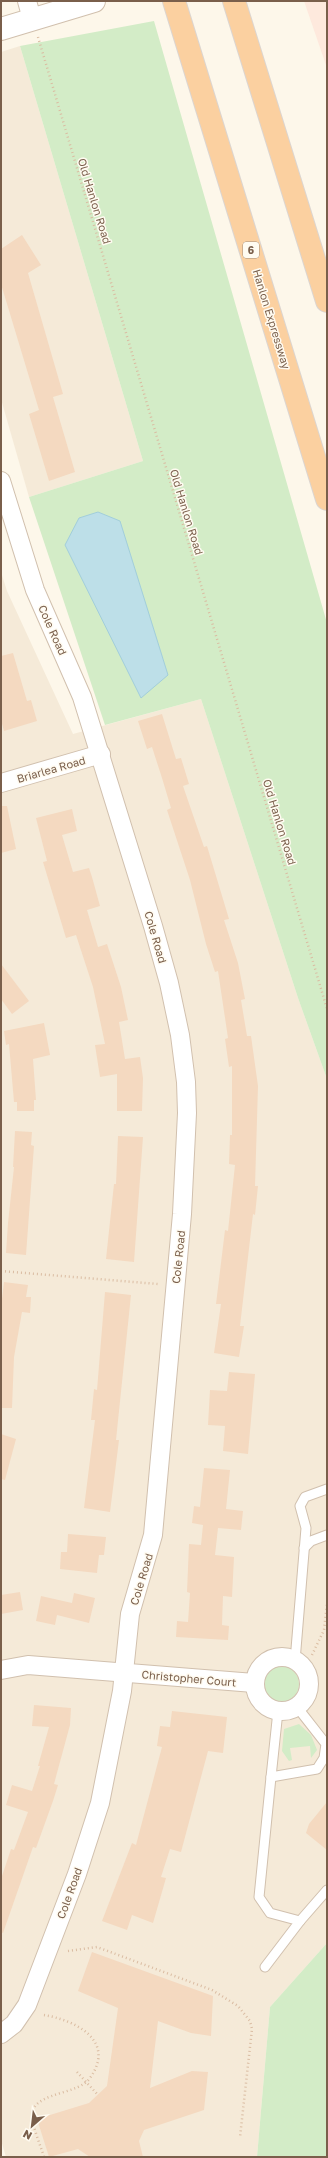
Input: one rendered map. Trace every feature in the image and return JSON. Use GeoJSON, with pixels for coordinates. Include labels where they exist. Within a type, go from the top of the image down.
{"type":"FeatureCollection","features":[{"type":"Feature","properties":{"kind":"highway","name":"Hanlon Expressway"},"geometry":{"type":"LineString","coordinates":[[174,1],[327,499]]}},
{"type":"Feature","properties":{"kind":"highway"},"geometry":{"type":"LineString","coordinates":[[234,1],[327,301]]}},
{"type":"Feature","properties":{"kind":"street"},"geometry":{"type":"LineString","coordinates":[[1,29],[30,10],[94,1]]}},
{"type":"Feature","properties":{"kind":"street","name":"Cole Road"},"geometry":{"type":"LineString","coordinates":[[1,481],[35,590],[82,697],[101,754],[169,983],[180,1035],[186,1082],[187,1145],[153,1535],[130,1614],[125,1672],[100,1803],[77,1874],[26,2005],[14,2024],[1,2034]]}},
{"type":"Feature","properties":{"kind":"street","name":"Briarlea Road"},"geometry":{"type":"LineString","coordinates":[[1,783],[101,754]]}},
{"type":"Feature","properties":{"kind":"street"},"geometry":{"type":"LineString","coordinates":[[283,1657],[295,1661],[304,1670],[309,1686],[303,1701],[291,1710],[278,1711],[263,1704],[258,1698],[254,1683],[256,1674],[267,1661],[283,1657]]}},
{"type":"Feature","properties":{"kind":"street","name":"Christopher Court"},"geometry":{"type":"LineString","coordinates":[[1,1670],[28,1664],[254,1683]]}},
{"type":"Feature","properties":{"kind":"lane"},"geometry":{"type":"LineString","coordinates":[[295,1661],[306,1528],[300,1506],[302,1501],[310,1495],[327,1489]]}},
{"type":"Feature","properties":{"kind":"lane"},"geometry":{"type":"LineString","coordinates":[[304,1548],[311,1541],[327,1535]]}},
{"type":"Feature","properties":{"kind":"lane"},"geometry":{"type":"LineString","coordinates":[[271,1777],[317,1769],[324,1758],[326,1744],[297,1707]]}},
{"type":"Feature","properties":{"kind":"lane"},"geometry":{"type":"LineString","coordinates":[[278,1711],[259,1897],[270,1913],[300,1921]]}},
{"type":"Feature","properties":{"kind":"lane"},"geometry":{"type":"LineString","coordinates":[[265,1968],[300,1921],[327,1890]]}},
{"type":"Feature","properties":{"kind":"path","name":"Old Hanlon Road"},"geometry":{"type":"LineString","coordinates":[[30,10],[327,1009]]}},
{"type":"Feature","properties":{"kind":"path"},"geometry":{"type":"LineString","coordinates":[[1,1270],[175,1285]]}},
{"type":"Feature","properties":{"kind":"path"},"geometry":{"type":"LineString","coordinates":[[312,1656],[324,1630],[327,1604]]}},
{"type":"Feature","properties":{"kind":"path"},"geometry":{"type":"LineString","coordinates":[[68,1951],[97,1947],[212,1990],[243,2011],[250,2021],[252,2029],[240,2137]]}},
{"type":"Feature","properties":{"kind":"path"},"geometry":{"type":"LineString","coordinates":[[44,2016],[67,2020],[86,2030],[92,2036],[98,2053],[98,2061],[95,2069],[86,2082],[36,2105],[32,2114],[32,2121],[44,2157]]}},
{"type":"Feature","properties":{"kind":"path"},"geometry":{"type":"LineString","coordinates":[[77,2072],[98,2095]]}},
{"type":"Feature","properties":{"kind":"path"},"geometry":{"type":"LineString","coordinates":[[39,2140],[44,2139]]}},
{"type":"Feature","properties":{"kind":"shaded area"},"geometry":{"type":"Polygon","coordinates":[[[304,1],[327,1],[327,68],[304,1]]]}},
{"type":"Feature","properties":{"kind":"shaded area"},"geometry":{"type":"Polygon","coordinates":[[[20,46],[143,461],[29,497],[1,399],[1,52],[20,46]]]}},
{"type":"Feature","properties":{"kind":"shaded area"},"geometry":{"type":"Polygon","coordinates":[[[1,572],[7,591],[73,734],[201,699],[298,998],[327,1079],[327,1943],[270,2007],[257,2157],[6,2157],[1,2140],[1,572]]]}},
{"type":"Feature","properties":{"kind":"green space"},"geometry":{"type":"Polygon","coordinates":[[[154,21],[327,623],[327,1079],[298,998],[201,699],[105,725],[29,497],[143,461],[20,46],[154,21]]]}},
{"type":"Feature","properties":{"kind":"green space"},"geometry":{"type":"Polygon","coordinates":[[[281,1666],[294,1671],[299,1684],[294,1697],[281,1702],[268,1697],[263,1684],[268,1671],[281,1666]]]}},
{"type":"Feature","properties":{"kind":"green space"},"geometry":{"type":"Polygon","coordinates":[[[299,1724],[311,1735],[317,1750],[311,1758],[310,1746],[290,1748],[292,1760],[289,1761],[282,1751],[284,1729],[299,1724]]]}},
{"type":"Feature","properties":{"kind":"green space"},"geometry":{"type":"Polygon","coordinates":[[[327,1943],[327,2157],[257,2157],[270,2007],[327,1943]]]}},
{"type":"Feature","properties":{"kind":"water"},"geometry":{"type":"Polygon","coordinates":[[[98,512],[120,521],[168,675],[141,698],[65,545],[79,518],[98,512]]]}},
{"type":"Feature","properties":{"kind":"building"},"geometry":{"type":"Polygon","coordinates":[[[22,235],[41,265],[28,273],[63,394],[53,397],[75,472],[49,481],[29,414],[39,410],[1,284],[1,249],[22,235]]]}},
{"type":"Feature","properties":{"kind":"building"},"geometry":{"type":"Polygon","coordinates":[[[13,653],[27,701],[31,700],[37,721],[4,731],[1,720],[1,656],[13,653]]]}},
{"type":"Feature","properties":{"kind":"building"},"geometry":{"type":"Polygon","coordinates":[[[162,714],[176,759],[181,758],[189,784],[183,786],[204,847],[207,846],[229,919],[224,920],[238,963],[245,999],[241,1000],[247,1036],[251,1036],[258,1086],[255,1186],[258,1186],[255,1215],[253,1214],[240,1326],[244,1326],[239,1357],[214,1353],[221,1304],[216,1304],[225,1230],[228,1231],[235,1165],[229,1164],[230,1135],[232,1135],[232,1066],[229,1067],[225,1039],[228,1038],[218,971],[215,972],[206,944],[190,880],[167,810],[171,808],[162,778],[152,747],[147,749],[138,721],[162,714]]]}},
{"type":"Feature","properties":{"kind":"building"},"geometry":{"type":"Polygon","coordinates":[[[1,806],[7,806],[16,849],[1,853],[1,806]]]}},
{"type":"Feature","properties":{"kind":"building"},"geometry":{"type":"Polygon","coordinates":[[[72,809],[77,831],[62,835],[73,872],[89,868],[92,877],[100,906],[87,910],[98,947],[107,944],[121,987],[128,1020],[119,1022],[125,1059],[140,1057],[143,1078],[142,1111],[117,1111],[117,1074],[100,1077],[95,1045],[105,1044],[93,987],[76,935],[66,938],[43,862],[47,861],[36,818],[72,809]]]}},
{"type":"Feature","properties":{"kind":"building"},"geometry":{"type":"Polygon","coordinates":[[[1,964],[29,1001],[12,1014],[1,999],[1,964]]]}},
{"type":"Feature","properties":{"kind":"building"},"geometry":{"type":"Polygon","coordinates":[[[44,1023],[50,1055],[33,1059],[36,1100],[34,1100],[34,1111],[17,1111],[17,1102],[14,1102],[9,1044],[6,1045],[4,1031],[44,1023]]]}},
{"type":"Feature","properties":{"kind":"building"},"geometry":{"type":"Polygon","coordinates":[[[15,1131],[32,1132],[31,1145],[34,1146],[26,1255],[6,1253],[14,1167],[15,1131]]]}},
{"type":"Feature","properties":{"kind":"building"},"geometry":{"type":"Polygon","coordinates":[[[118,1136],[143,1137],[134,1262],[106,1259],[114,1184],[116,1184],[118,1136]]]}},
{"type":"Feature","properties":{"kind":"building"},"geometry":{"type":"Polygon","coordinates":[[[4,1282],[28,1285],[26,1297],[31,1297],[30,1313],[22,1312],[14,1357],[12,1408],[1,1408],[1,1307],[4,1282]]]}},
{"type":"Feature","properties":{"kind":"building"},"geometry":{"type":"Polygon","coordinates":[[[105,1292],[131,1295],[116,1440],[119,1440],[110,1512],[84,1508],[95,1420],[91,1420],[94,1389],[97,1390],[105,1292]]]}},
{"type":"Feature","properties":{"kind":"building"},"geometry":{"type":"Polygon","coordinates":[[[229,1372],[255,1374],[248,1454],[223,1451],[225,1426],[208,1425],[210,1390],[227,1391],[229,1372]]]}},
{"type":"Feature","properties":{"kind":"building"},"geometry":{"type":"Polygon","coordinates":[[[1,1434],[16,1439],[5,1480],[1,1479],[1,1434]]]}},
{"type":"Feature","properties":{"kind":"building"},"geometry":{"type":"Polygon","coordinates":[[[204,1468],[230,1470],[226,1509],[243,1511],[241,1530],[218,1528],[215,1555],[234,1557],[232,1597],[223,1596],[222,1625],[229,1626],[228,1640],[176,1637],[177,1621],[188,1622],[190,1593],[187,1592],[189,1544],[201,1545],[203,1525],[192,1523],[194,1506],[200,1507],[204,1468]]]}},
{"type":"Feature","properties":{"kind":"building"},"geometry":{"type":"Polygon","coordinates":[[[68,1534],[106,1537],[104,1555],[99,1555],[97,1573],[60,1569],[61,1552],[67,1552],[68,1534]]]}},
{"type":"Feature","properties":{"kind":"building"},"geometry":{"type":"Polygon","coordinates":[[[20,1592],[23,1610],[1,1614],[1,1595],[20,1592]]]}},
{"type":"Feature","properties":{"kind":"building"},"geometry":{"type":"Polygon","coordinates":[[[74,1593],[95,1598],[89,1623],[57,1615],[55,1625],[36,1621],[41,1596],[72,1603],[74,1593]]]}},
{"type":"Feature","properties":{"kind":"building"},"geometry":{"type":"Polygon","coordinates":[[[34,1705],[71,1708],[70,1725],[54,1784],[58,1785],[53,1801],[36,1848],[33,1847],[3,1933],[1,1932],[1,1879],[11,1849],[14,1850],[28,1812],[6,1805],[12,1785],[32,1791],[40,1766],[38,1766],[49,1727],[32,1726],[34,1705]]]}},
{"type":"Feature","properties":{"kind":"building"},"geometry":{"type":"Polygon","coordinates":[[[172,1711],[227,1717],[223,1753],[208,1751],[181,1852],[170,1849],[161,1877],[166,1878],[153,1923],[132,1915],[127,1930],[102,1921],[132,1843],[136,1845],[162,1747],[157,1746],[160,1726],[170,1727],[172,1711]]]}},
{"type":"Feature","properties":{"kind":"building"},"geometry":{"type":"Polygon","coordinates":[[[327,1802],[327,1850],[306,1833],[309,1824],[327,1802]]]}},
{"type":"Feature","properties":{"kind":"building"},"geometry":{"type":"Polygon","coordinates":[[[92,1952],[213,1996],[211,2036],[191,2033],[158,2021],[150,2088],[192,2071],[208,2072],[204,2110],[144,2130],[139,2141],[143,2157],[90,2157],[78,2149],[49,2157],[37,2119],[89,2103],[107,2086],[118,2008],[78,1991],[92,1952]]]}}]}
